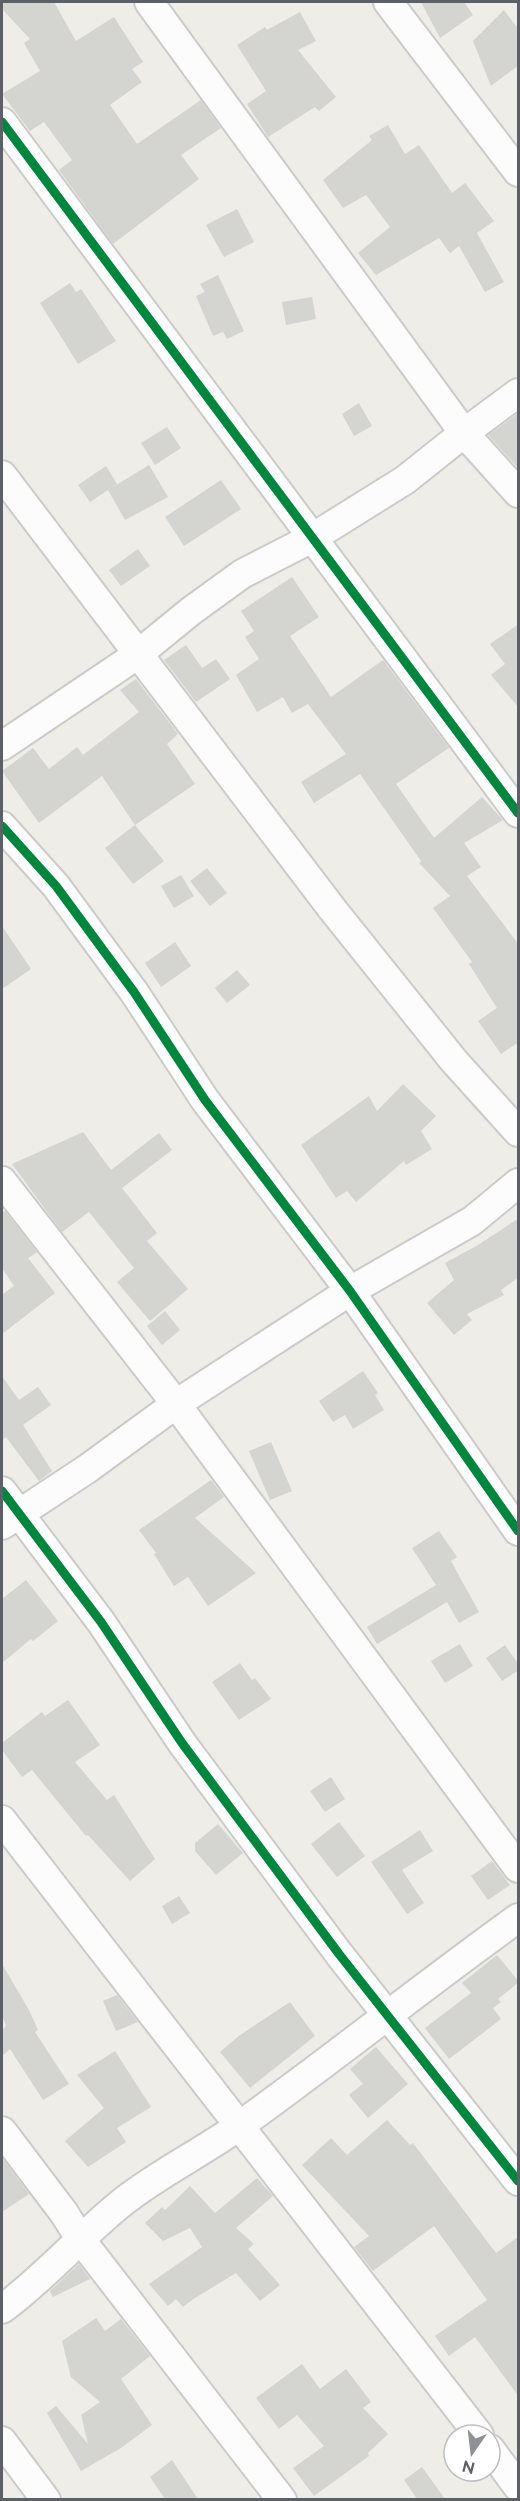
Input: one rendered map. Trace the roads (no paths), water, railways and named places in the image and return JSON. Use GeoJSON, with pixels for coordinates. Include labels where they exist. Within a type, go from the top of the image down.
{"type":"FeatureCollection","features":[{"type":"Feature","properties":{"kind":"street"},"geometry":{"type":"LineString","coordinates":[[149,2],[464,433],[519,493]]}},
{"type":"Feature","properties":{"kind":"street"},"geometry":{"type":"LineString","coordinates":[[388,2],[519,172]]}},
{"type":"Feature","properties":{"kind":"street"},"geometry":{"type":"LineString","coordinates":[[2,122],[519,813]]}},
{"type":"Feature","properties":{"kind":"street"},"geometry":{"type":"LineString","coordinates":[[2,746],[137,655],[191,611],[242,574],[312,537],[405,480],[519,393]]}},
{"type":"Feature","properties":{"kind":"street"},"geometry":{"type":"LineString","coordinates":[[2,475],[333,910],[454,1060],[519,1132]]}},
{"type":"Feature","properties":{"kind":"street"},"geometry":{"type":"LineString","coordinates":[[2,826],[56,886],[134,992],[205,1100],[350,1291],[519,1531]]}},
{"type":"Feature","properties":{"kind":"street"},"geometry":{"type":"LineString","coordinates":[[2,1181],[176,1404],[519,1868]]}},
{"type":"Feature","properties":{"kind":"street"},"geometry":{"type":"LineString","coordinates":[[10,1519],[87,1469],[176,1404],[350,1291],[472,1221],[519,1183]]}},
{"type":"Feature","properties":{"kind":"street"},"geometry":{"type":"LineString","coordinates":[[2,1491],[10,1519],[101,1623],[218,1791],[339,1954],[519,2181]]}},
{"type":"Feature","properties":{"kind":"street"},"geometry":{"type":"LineString","coordinates":[[2,1820],[470,2423]]}},
{"type":"Feature","properties":{"kind":"street"},"geometry":{"type":"LineString","coordinates":[[2,2309],[81,2240],[100,2220],[157,2177],[240,2126],[519,1918]]}},
{"type":"Feature","properties":{"kind":"street"},"geometry":{"type":"LineString","coordinates":[[2,2131],[64,2213],[81,2240],[282,2499]]}},
{"type":"Feature","properties":{"kind":"street"},"geometry":{"type":"LineString","coordinates":[[2,2441],[46,2499]]}},
{"type":"Feature","properties":{"kind":"street"},"geometry":{"type":"LineString","coordinates":[[502,2465],[519,2487]]}}]}
